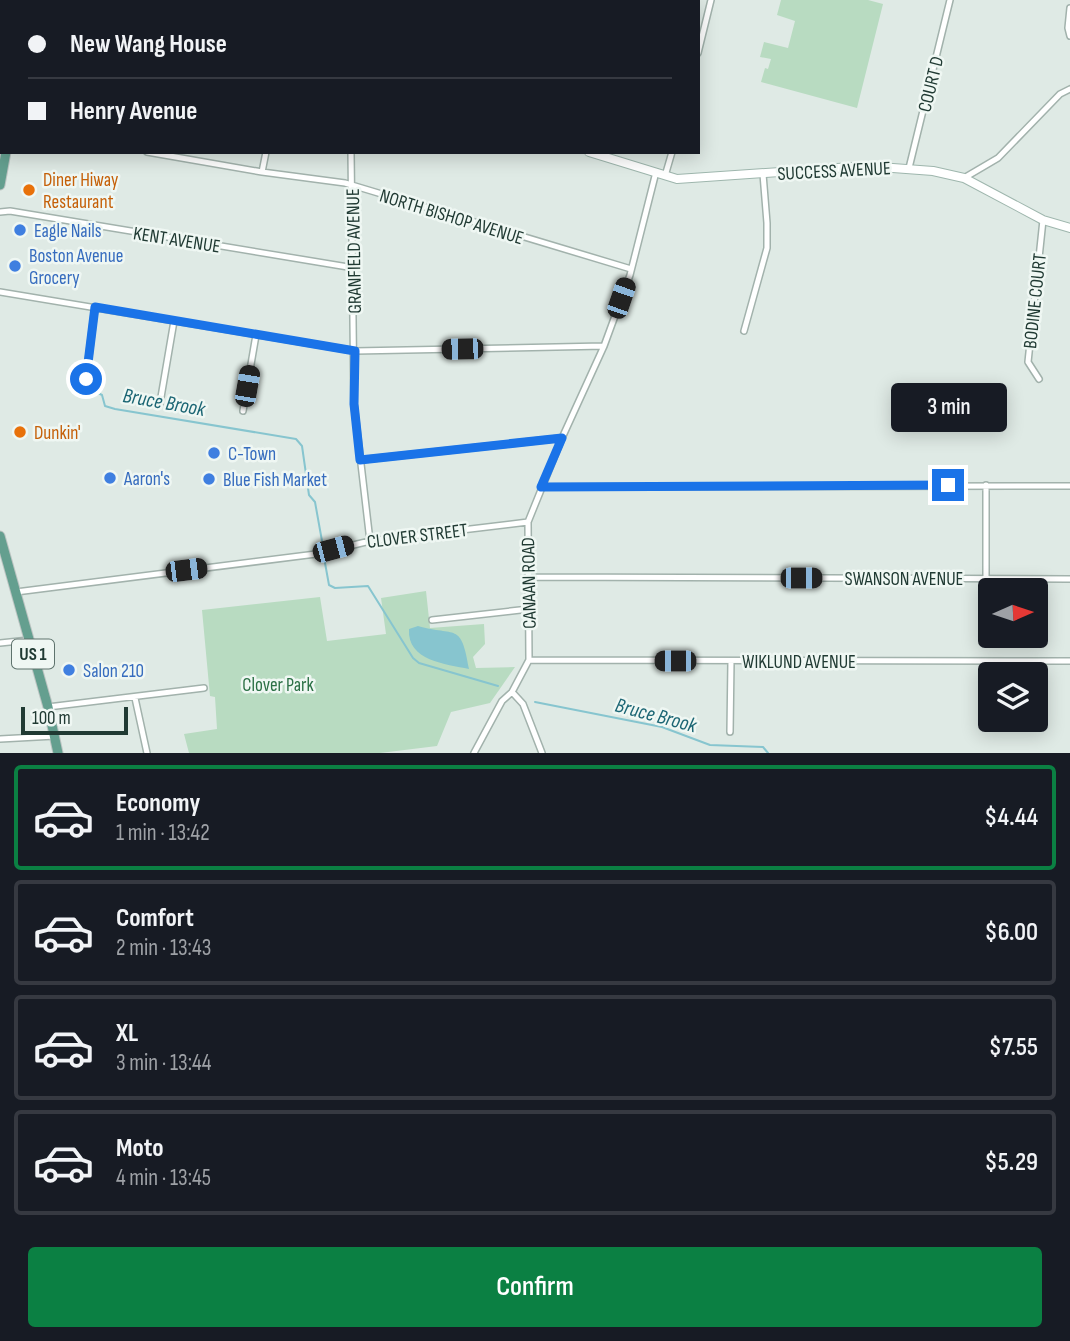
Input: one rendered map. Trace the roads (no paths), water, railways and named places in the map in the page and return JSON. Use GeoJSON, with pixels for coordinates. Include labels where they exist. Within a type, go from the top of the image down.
{"type":"FeatureCollection","features":[{"type":"Feature","properties":{"kind":"main road"},"geometry":{"type":"LineString","coordinates":[[0,185],[6,154]]}},
{"type":"Feature","properties":{"kind":"main road","name":"US 1"},"geometry":{"type":"LineString","coordinates":[[0,536],[3,557],[16,592],[58,753]]}},
{"type":"Feature","properties":{"kind":"street"},"geometry":{"type":"LineString","coordinates":[[700,46],[711,0]]}},
{"type":"Feature","properties":{"kind":"street","name":"COURT D"},"geometry":{"type":"LineString","coordinates":[[909,168],[950,0]]}},
{"type":"Feature","properties":{"kind":"street"},"geometry":{"type":"LineString","coordinates":[[1070,8],[1070,36]]}},
{"type":"Feature","properties":{"kind":"street"},"geometry":{"type":"LineString","coordinates":[[964,178],[998,158],[1060,94],[1070,89]]}},
{"type":"Feature","properties":{"kind":"street","name":"NORTH BISHOP AVENUE"},"geometry":{"type":"LineString","coordinates":[[158,154],[352,185],[631,269]]}},
{"type":"Feature","properties":{"kind":"street"},"geometry":{"type":"LineString","coordinates":[[262,172],[266,154]]}},
{"type":"Feature","properties":{"kind":"street","name":"GRANFIELD AVENUE"},"geometry":{"type":"LineString","coordinates":[[351,154],[354,404],[370,541]]}},
{"type":"Feature","properties":{"kind":"street","name":"SUCCESS AVENUE"},"geometry":{"type":"LineString","coordinates":[[595,154],[666,176],[696,179],[866,166],[909,168],[964,178],[1043,220],[1070,228]]}},
{"type":"Feature","properties":{"kind":"street"},"geometry":{"type":"LineString","coordinates":[[666,176],[672,154]]}},
{"type":"Feature","properties":{"kind":"street","name":"CANAAN ROAD"},"geometry":{"type":"LineString","coordinates":[[474,753],[502,701],[512,692],[529,660],[528,522],[604,346],[631,269],[656,173]]}},
{"type":"Feature","properties":{"kind":"street"},"geometry":{"type":"LineString","coordinates":[[744,331],[767,248],[763,174]]}},
{"type":"Feature","properties":{"kind":"street","name":"KENT AVENUE"},"geometry":{"type":"LineString","coordinates":[[0,212],[10,211],[354,268]]}},
{"type":"Feature","properties":{"kind":"street","name":"BODINE COURT"},"geometry":{"type":"LineString","coordinates":[[1039,379],[1028,362],[1043,220]]}},
{"type":"Feature","properties":{"kind":"street"},"geometry":{"type":"LineString","coordinates":[[0,292],[355,351],[604,346]]}},
{"type":"Feature","properties":{"kind":"street"},"geometry":{"type":"LineString","coordinates":[[86,379],[95,307]]}},
{"type":"Feature","properties":{"kind":"street"},"geometry":{"type":"LineString","coordinates":[[160,402],[174,321]]}},
{"type":"Feature","properties":{"kind":"street"},"geometry":{"type":"LineString","coordinates":[[243,411],[256,335]]}},
{"type":"Feature","properties":{"kind":"street"},"geometry":{"type":"LineString","coordinates":[[360,460],[562,438]]}},
{"type":"Feature","properties":{"kind":"street"},"geometry":{"type":"LineString","coordinates":[[986,485],[986,578]]}},
{"type":"Feature","properties":{"kind":"street"},"geometry":{"type":"LineString","coordinates":[[541,487],[1070,486]]}},
{"type":"Feature","properties":{"kind":"street","name":"CLOVER STREET"},"geometry":{"type":"LineString","coordinates":[[16,592],[316,554],[370,541],[528,522]]}},
{"type":"Feature","properties":{"kind":"street","name":"SWANSON AVENUE"},"geometry":{"type":"LineString","coordinates":[[527,577],[978,579]]}},
{"type":"Feature","properties":{"kind":"street","name":"SWANSON AVENUE"},"geometry":{"type":"LineString","coordinates":[[1048,579],[1070,579]]}},
{"type":"Feature","properties":{"kind":"street"},"geometry":{"type":"LineString","coordinates":[[432,620],[529,609]]}},
{"type":"Feature","properties":{"kind":"street"},"geometry":{"type":"LineString","coordinates":[[0,643],[29,640]]}},
{"type":"Feature","properties":{"kind":"street","name":"WIKLUND AVENUE"},"geometry":{"type":"LineString","coordinates":[[529,660],[1070,661]]}},
{"type":"Feature","properties":{"kind":"street"},"geometry":{"type":"LineString","coordinates":[[730,732],[731,661]]}},
{"type":"Feature","properties":{"kind":"street"},"geometry":{"type":"LineString","coordinates":[[48,707],[205,688]]}},
{"type":"Feature","properties":{"kind":"street"},"geometry":{"type":"LineString","coordinates":[[512,692],[523,704],[542,753]]}},
{"type":"Feature","properties":{"kind":"street"},"geometry":{"type":"LineString","coordinates":[[135,698],[147,753]]}},
{"type":"Feature","properties":{"kind":"street"},"geometry":{"type":"LineString","coordinates":[[0,739],[55,736]]}},
{"type":"Feature","properties":{"kind":"water"},"geometry":{"type":"Polygon","coordinates":[[[418,626],[449,632],[459,637],[469,669],[439,663],[421,654],[410,640],[409,629],[418,626]]]}},
{"type":"Feature","properties":{"kind":"waterway","name":"Bruce Brook"},"geometry":{"type":"LineString","coordinates":[[96,392],[102,395],[105,406],[115,409],[296,439],[302,446],[309,495],[315,502],[322,541]]}},
{"type":"Feature","properties":{"kind":"waterway","name":"Bruce Brook"},"geometry":{"type":"LineString","coordinates":[[325,563],[329,585],[335,588],[368,586],[413,658],[419,663],[498,686]]}},
{"type":"Feature","properties":{"kind":"waterway","name":"Bruce Brook"},"geometry":{"type":"LineString","coordinates":[[535,702],[662,727],[710,745],[763,747],[768,753]]}},
{"type":"Feature","properties":{"kind":"place","name":"Diner Hiway Restaurant"},"geometry":{"type":"Point","coordinates":[29,190]}},
{"type":"Feature","properties":{"kind":"place","name":"Eagle Nails"},"geometry":{"type":"Point","coordinates":[20,230]}},
{"type":"Feature","properties":{"kind":"place","name":"Boston Avenue Grocery"},"geometry":{"type":"Point","coordinates":[15,266]}},
{"type":"Feature","properties":{"kind":"place","name":"Dunkin'"},"geometry":{"type":"Point","coordinates":[20,432]}},
{"type":"Feature","properties":{"kind":"place","name":"C-Town"},"geometry":{"type":"Point","coordinates":[214,453]}},
{"type":"Feature","properties":{"kind":"place","name":"Aaron's"},"geometry":{"type":"Point","coordinates":[110,478]}},
{"type":"Feature","properties":{"kind":"place","name":"Blue Fish Market"},"geometry":{"type":"Point","coordinates":[209,479]}},
{"type":"Feature","properties":{"kind":"place","name":"Salon 210"},"geometry":{"type":"Point","coordinates":[69,670]}},
{"type":"Feature","properties":{"kind":"park label","name":"Clover Park"},"geometry":{"type":"Point","coordinates":[278,684]}}]}
